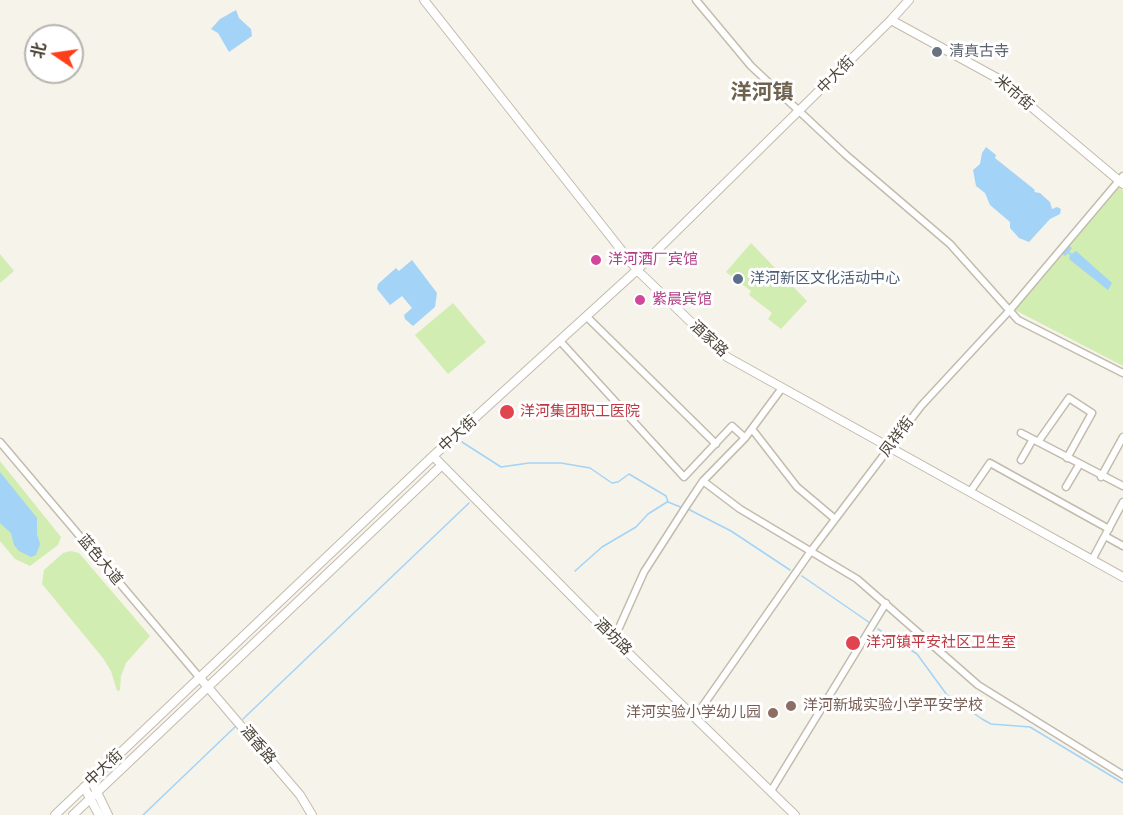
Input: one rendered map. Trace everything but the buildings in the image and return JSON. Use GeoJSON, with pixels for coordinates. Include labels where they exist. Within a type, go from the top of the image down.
{"type":"FeatureCollection","features":[{"type":"Feature","properties":{"kind":"street","name":"酒家路"},"geometry":{"type":"LineString","coordinates":[[424,0],[637,270],[727,357],[888,449],[1123,577]]}},
{"type":"Feature","properties":{"kind":"street"},"geometry":{"type":"LineString","coordinates":[[696,0],[752,66],[799,111],[950,244],[1018,320],[1123,373]]}},
{"type":"Feature","properties":{"kind":"street","name":"中大街"},"geometry":{"type":"LineString","coordinates":[[55,815],[433,456],[637,270],[909,0]]}},
{"type":"Feature","properties":{"kind":"street","name":"米市街"},"geometry":{"type":"LineString","coordinates":[[891,20],[971,61],[997,78],[1122,181]]}},
{"type":"Feature","properties":{"kind":"street","name":"凤祥街"},"geometry":{"type":"LineString","coordinates":[[695,717],[811,551],[921,406],[1009,311],[1122,181]]}},
{"type":"Feature","properties":{"kind":"street"},"geometry":{"type":"LineString","coordinates":[[586,316],[716,444]]}},
{"type":"Feature","properties":{"kind":"street"},"geometry":{"type":"LineString","coordinates":[[560,341],[684,477],[732,426],[745,438]]}},
{"type":"Feature","properties":{"kind":"street"},"geometry":{"type":"LineString","coordinates":[[614,639],[644,572],[703,481],[745,438],[782,388]]}},
{"type":"Feature","properties":{"kind":"street"},"geometry":{"type":"LineString","coordinates":[[1021,460],[1069,398],[1092,413],[1067,458]]}},
{"type":"Feature","properties":{"kind":"street"},"geometry":{"type":"LineString","coordinates":[[752,429],[797,487],[835,519]]}},
{"type":"Feature","properties":{"kind":"street"},"geometry":{"type":"LineString","coordinates":[[1021,433],[1101,477],[1123,486]]}},
{"type":"Feature","properties":{"kind":"street"},"geometry":{"type":"LineString","coordinates":[[1101,477],[1123,436]]}},
{"type":"Feature","properties":{"kind":"street","name":"蓝色大道"},"geometry":{"type":"LineString","coordinates":[[0,442],[200,678]]}},
{"type":"Feature","properties":{"kind":"street","name":"酒坊路"},"geometry":{"type":"LineString","coordinates":[[433,456],[614,639],[795,815]]}},
{"type":"Feature","properties":{"kind":"street"},"geometry":{"type":"LineString","coordinates":[[970,492],[990,463],[1109,529]]}},
{"type":"Feature","properties":{"kind":"street","name":"中大街"},"geometry":{"type":"LineString","coordinates":[[74,815],[442,465]]}},
{"type":"Feature","properties":{"kind":"street"},"geometry":{"type":"LineString","coordinates":[[1066,488],[1079,465]]}},
{"type":"Feature","properties":{"kind":"street"},"geometry":{"type":"LineString","coordinates":[[703,481],[740,509],[857,579],[978,685],[1123,775]]}},
{"type":"Feature","properties":{"kind":"street"},"geometry":{"type":"LineString","coordinates":[[1092,560],[1123,502]]}},
{"type":"Feature","properties":{"kind":"street"},"geometry":{"type":"LineString","coordinates":[[1105,536],[1123,546]]}},
{"type":"Feature","properties":{"kind":"street"},"geometry":{"type":"LineString","coordinates":[[771,791],[886,603]]}},
{"type":"Feature","properties":{"kind":"street","name":"酒香路"},"geometry":{"type":"LineString","coordinates":[[200,678],[300,795],[312,815]]}},
{"type":"Feature","properties":{"kind":"street"},"geometry":{"type":"LineString","coordinates":[[91,780],[108,815]]}},
{"type":"Feature","properties":{"kind":"street"},"geometry":{"type":"LineString","coordinates":[[84,786],[99,815]]}},
{"type":"Feature","properties":{"kind":"green space"},"geometry":{"type":"Polygon","coordinates":[[[1114,185],[1123,190],[1123,366],[1011,308],[1114,185]]]}},
{"type":"Feature","properties":{"kind":"green space"},"geometry":{"type":"Polygon","coordinates":[[[751,243],[807,301],[781,329],[768,319],[772,313],[749,295],[751,291],[726,272],[751,243]]]}},
{"type":"Feature","properties":{"kind":"green space"},"geometry":{"type":"Polygon","coordinates":[[[0,254],[14,271],[0,283],[0,254]]]}},
{"type":"Feature","properties":{"kind":"green space"},"geometry":{"type":"Polygon","coordinates":[[[453,303],[486,342],[448,374],[415,335],[453,303]]]}},
{"type":"Feature","properties":{"kind":"green space"},"geometry":{"type":"Polygon","coordinates":[[[0,461],[61,537],[58,545],[30,566],[15,559],[0,541],[0,461]]]}},
{"type":"Feature","properties":{"kind":"green space"},"geometry":{"type":"Polygon","coordinates":[[[71,551],[79,553],[150,636],[126,663],[121,676],[120,690],[117,691],[111,671],[103,658],[42,584],[44,570],[63,553],[71,551]]]}},
{"type":"Feature","properties":{"kind":"water"},"geometry":{"type":"Polygon","coordinates":[[[236,10],[239,18],[251,29],[252,36],[229,52],[218,33],[211,29],[220,19],[236,10]]]}},
{"type":"Feature","properties":{"kind":"water"},"geometry":{"type":"Polygon","coordinates":[[[986,147],[996,155],[995,158],[1035,190],[1034,192],[1040,193],[1050,202],[1052,209],[1057,207],[1061,209],[1060,214],[1050,219],[1029,242],[1019,238],[1010,228],[1010,222],[990,205],[985,193],[976,186],[973,170],[980,164],[986,147]]]}},
{"type":"Feature","properties":{"kind":"water"},"geometry":{"type":"Polygon","coordinates":[[[1067,244],[1072,248],[1069,252],[1072,254],[1076,251],[1112,283],[1108,290],[1069,259],[1068,253],[1065,256],[1060,252],[1067,244]]]}},
{"type":"Feature","properties":{"kind":"water"},"geometry":{"type":"Polygon","coordinates":[[[412,260],[437,293],[435,307],[413,326],[404,315],[412,308],[402,296],[390,305],[377,289],[378,284],[396,268],[399,271],[412,260]]]}},
{"type":"Feature","properties":{"kind":"water"},"geometry":{"type":"Polygon","coordinates":[[[0,472],[37,518],[37,534],[40,544],[36,555],[31,557],[19,551],[14,545],[11,533],[0,523],[0,472]]]}},
{"type":"Feature","properties":{"kind":"waterway"},"geometry":{"type":"LineString","coordinates":[[462,442],[501,467],[529,463],[561,463],[590,468],[612,483],[618,482],[629,474],[666,496],[668,502],[683,508]]}},
{"type":"Feature","properties":{"kind":"waterway"},"geometry":{"type":"LineString","coordinates":[[575,571],[602,547],[636,527],[648,514],[667,502]]}},
{"type":"Feature","properties":{"kind":"waterway"},"geometry":{"type":"LineString","coordinates":[[243,719],[469,503]]}},
{"type":"Feature","properties":{"kind":"waterway"},"geometry":{"type":"LineString","coordinates":[[688,509],[731,531],[790,570]]}},
{"type":"Feature","properties":{"kind":"waterway"},"geometry":{"type":"LineString","coordinates":[[802,576],[870,623]]}},
{"type":"Feature","properties":{"kind":"waterway"},"geometry":{"type":"LineString","coordinates":[[878,629],[917,654],[947,695],[982,719],[991,724],[1030,727],[1123,783]]}},
{"type":"Feature","properties":{"kind":"waterway"},"geometry":{"type":"LineString","coordinates":[[143,815],[236,726]]}},
{"type":"Feature","properties":{"kind":"place","name":"清真古寺"},"geometry":{"type":"Point","coordinates":[937,52]}},
{"type":"Feature","properties":{"kind":"place","name":"洋河酒厂宾馆"},"geometry":{"type":"Point","coordinates":[596,260]}},
{"type":"Feature","properties":{"kind":"place","name":"洋河新区文化活动中心"},"geometry":{"type":"Point","coordinates":[738,279]}},
{"type":"Feature","properties":{"kind":"place","name":"紫晨宾馆"},"geometry":{"type":"Point","coordinates":[640,300]}},
{"type":"Feature","properties":{"kind":"place","name":"洋河集团职工医院"},"geometry":{"type":"Point","coordinates":[507,412]}},
{"type":"Feature","properties":{"kind":"place","name":"洋河镇平安社区卫生室"},"geometry":{"type":"Point","coordinates":[853,643]}},
{"type":"Feature","properties":{"kind":"place","name":"洋河新城实验小学平安学校"},"geometry":{"type":"Point","coordinates":[791,706]}},
{"type":"Feature","properties":{"kind":"place","name":"洋河实验小学幼儿园"},"geometry":{"type":"Point","coordinates":[773,713]}},
{"type":"Feature","properties":{"kind":"district","name":"洋河镇"},"geometry":{"type":"Point","coordinates":[762,93]}}]}
